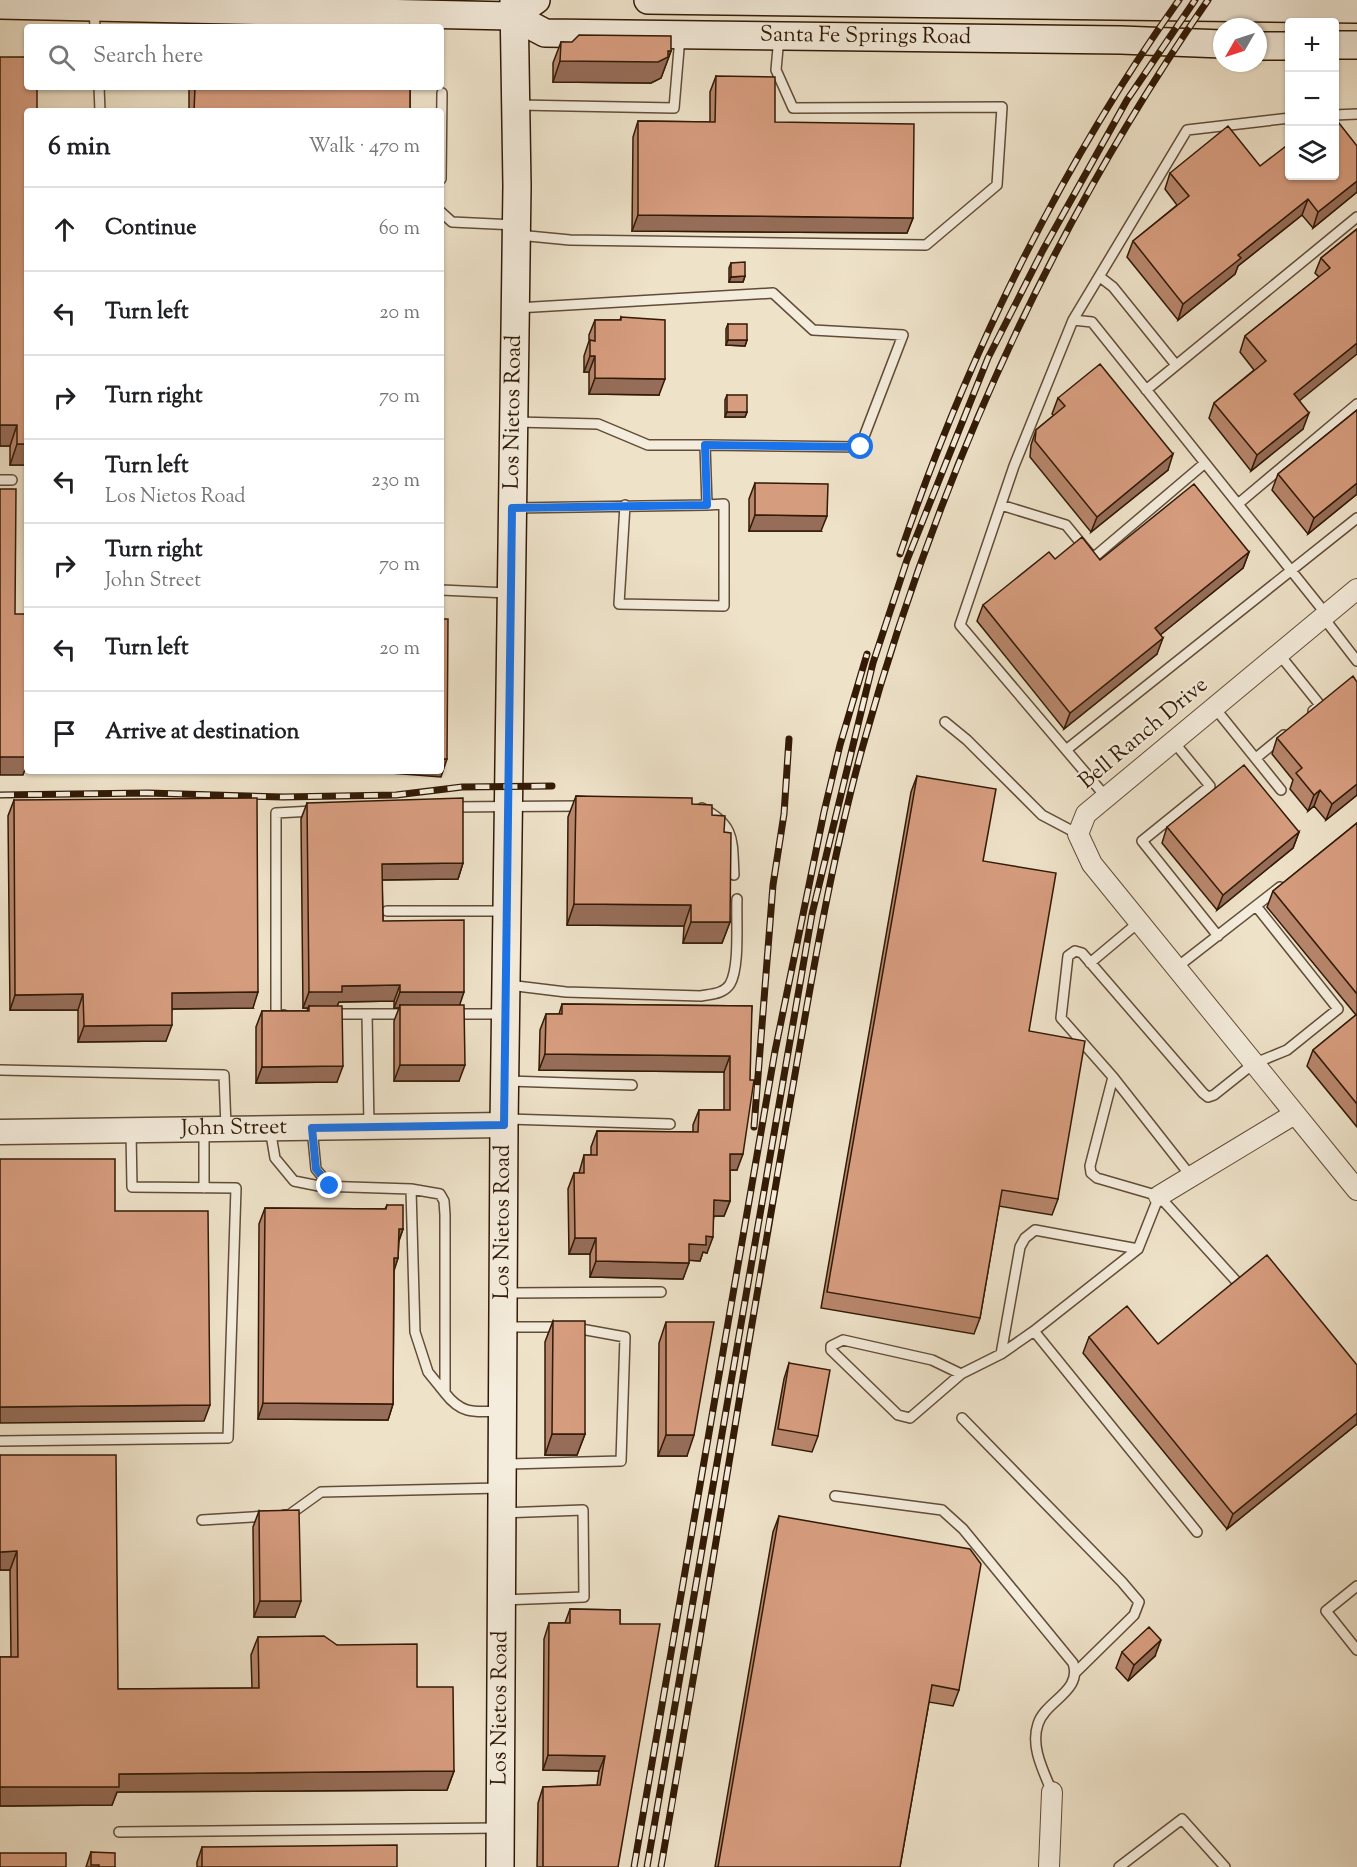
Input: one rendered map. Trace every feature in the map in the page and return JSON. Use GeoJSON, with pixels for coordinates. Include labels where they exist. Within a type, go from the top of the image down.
{"type":"FeatureCollection","features":[{"type":"Feature","properties":{"kind":"main road"},"geometry":{"type":"LineString","coordinates":[[514,8],[536,0]]}},
{"type":"Feature","properties":{"kind":"main road","name":"Santa Fe Springs Road"},"geometry":{"type":"LineString","coordinates":[[648,0],[1357,9]]}},
{"type":"Feature","properties":{"kind":"main road"},"geometry":{"type":"LineString","coordinates":[[779,36],[781,3]]}},
{"type":"Feature","properties":{"kind":"main road","name":"Santa Fe Springs Road"},"geometry":{"type":"LineString","coordinates":[[0,5],[94,18],[184,5],[514,8],[545,33],[1121,40],[1213,44]]}},
{"type":"Feature","properties":{"kind":"main road","name":"Los Nietos Road"},"geometry":{"type":"LineString","coordinates":[[500,1867],[504,1081],[516,230],[514,8]]}},
{"type":"Feature","properties":{"kind":"main road"},"geometry":{"type":"LineString","coordinates":[[1339,45],[1357,45]]}},
{"type":"Feature","properties":{"kind":"main road"},"geometry":{"type":"LineString","coordinates":[[1267,46],[1285,46]]}},
{"type":"Feature","properties":{"kind":"street","name":"Bell Ranch Drive"},"geometry":{"type":"LineString","coordinates":[[1078,834],[1086,814],[1357,589]]}},
{"type":"Feature","properties":{"kind":"street"},"geometry":{"type":"LineString","coordinates":[[1078,834],[1092,864],[1293,1115],[1357,1190]]}},
{"type":"Feature","properties":{"kind":"street"},"geometry":{"type":"LineString","coordinates":[[1159,1196],[1190,1175],[1293,1115]]}},
{"type":"Feature","properties":{"kind":"street","name":"John Street"},"geometry":{"type":"LineString","coordinates":[[0,1132],[369,1127],[504,1122]]}},
{"type":"Feature","properties":{"kind":"street"},"geometry":{"type":"LineString","coordinates":[[1049,1867],[1052,1792]]}},
{"type":"Feature","properties":{"kind":"lane"},"geometry":{"type":"LineString","coordinates":[[516,105],[674,108],[680,34]]}},
{"type":"Feature","properties":{"kind":"lane"},"geometry":{"type":"LineString","coordinates":[[444,215],[452,222],[570,240],[926,245],[996,185],[1002,107],[793,108],[776,70],[779,36]]}},
{"type":"Feature","properties":{"kind":"lane"},"geometry":{"type":"LineString","coordinates":[[99,90],[100,108]]}},
{"type":"Feature","properties":{"kind":"lane"},"geometry":{"type":"LineString","coordinates":[[442,93],[442,108]]}},
{"type":"Feature","properties":{"kind":"lane"},"geometry":{"type":"LineString","coordinates":[[1339,116],[1357,114]]}},
{"type":"Feature","properties":{"kind":"lane"},"geometry":{"type":"LineString","coordinates":[[1106,797],[960,625],[1001,505],[1073,320],[1186,130],[1285,119]]}},
{"type":"Feature","properties":{"kind":"lane"},"geometry":{"type":"LineString","coordinates":[[1146,390],[1357,217]]}},
{"type":"Feature","properties":{"kind":"lane"},"geometry":{"type":"LineString","coordinates":[[1100,277],[1113,287],[1176,365]]}},
{"type":"Feature","properties":{"kind":"lane"},"geometry":{"type":"LineString","coordinates":[[513,422],[598,424],[648,445],[861,447],[903,335],[813,330],[773,293],[515,308]]}},
{"type":"Feature","properties":{"kind":"lane"},"geometry":{"type":"LineString","coordinates":[[1073,320],[1092,322],[1291,570],[1357,661]]}},
{"type":"Feature","properties":{"kind":"lane"},"geometry":{"type":"LineString","coordinates":[[1238,504],[1357,404]]}},
{"type":"Feature","properties":{"kind":"lane"},"geometry":{"type":"LineString","coordinates":[[705,445],[707,505]]}},
{"type":"Feature","properties":{"kind":"lane"},"geometry":{"type":"LineString","coordinates":[[1001,505],[1066,525],[1093,558],[1205,463]]}},
{"type":"Feature","properties":{"kind":"lane"},"geometry":{"type":"LineString","coordinates":[[0,480],[12,480]]}},
{"type":"Feature","properties":{"kind":"lane"},"geometry":{"type":"LineString","coordinates":[[512,508],[625,505],[724,504],[724,606],[619,604],[625,505]]}},
{"type":"Feature","properties":{"kind":"lane"},"geometry":{"type":"LineString","coordinates":[[1066,750],[1357,518]]}},
{"type":"Feature","properties":{"kind":"lane"},"geometry":{"type":"LineString","coordinates":[[444,590],[511,594]]}},
{"type":"Feature","properties":{"kind":"lane"},"geometry":{"type":"LineString","coordinates":[[1279,654],[1320,705],[1302,720]]}},
{"type":"Feature","properties":{"kind":"lane"},"geometry":{"type":"LineString","coordinates":[[1214,707],[1281,790]]}},
{"type":"Feature","properties":{"kind":"lane"},"geometry":{"type":"LineString","coordinates":[[945,722],[967,740],[1042,815],[1078,834]]}},
{"type":"Feature","properties":{"kind":"lane"},"geometry":{"type":"LineString","coordinates":[[1256,758],[1293,728]]}},
{"type":"Feature","properties":{"kind":"lane"},"geometry":{"type":"LineString","coordinates":[[1173,741],[1210,786],[1142,841],[1218,936]]}},
{"type":"Feature","properties":{"kind":"lane"},"geometry":{"type":"LineString","coordinates":[[439,808],[598,807]]}},
{"type":"Feature","properties":{"kind":"lane"},"geometry":{"type":"LineString","coordinates":[[689,807],[700,808],[717,816],[732,833],[734,875]]}},
{"type":"Feature","properties":{"kind":"lane"},"geometry":{"type":"LineString","coordinates":[[298,1015],[276,1015],[276,813],[323,811]]}},
{"type":"Feature","properties":{"kind":"lane"},"geometry":{"type":"LineString","coordinates":[[1176,968],[1291,878]]}},
{"type":"Feature","properties":{"kind":"lane"},"geometry":{"type":"LineString","coordinates":[[506,985],[566,992],[701,996],[719,992],[730,984],[734,971],[737,899]]}},
{"type":"Feature","properties":{"kind":"lane"},"geometry":{"type":"LineString","coordinates":[[1190,1175],[1113,1077],[1061,1018],[1068,956],[1075,951],[1082,953],[1208,1097],[1214,1095],[1253,1064],[1287,1050],[1338,1009],[1256,906]]}},
{"type":"Feature","properties":{"kind":"lane"},"geometry":{"type":"LineString","coordinates":[[387,911],[507,911]]}},
{"type":"Feature","properties":{"kind":"lane"},"geometry":{"type":"LineString","coordinates":[[1090,963],[1139,922]]}},
{"type":"Feature","properties":{"kind":"lane"},"geometry":{"type":"LineString","coordinates":[[321,1014],[413,1014]]}},
{"type":"Feature","properties":{"kind":"lane"},"geometry":{"type":"LineString","coordinates":[[367,1014],[369,1127]]}},
{"type":"Feature","properties":{"kind":"lane"},"geometry":{"type":"LineString","coordinates":[[448,1014],[505,1014]]}},
{"type":"Feature","properties":{"kind":"lane"},"geometry":{"type":"LineString","coordinates":[[0,1070],[224,1075],[204,1188]]}},
{"type":"Feature","properties":{"kind":"lane"},"geometry":{"type":"LineString","coordinates":[[1113,1077],[1090,1166],[1091,1173],[1097,1178],[1159,1196],[1237,1282]]}},
{"type":"Feature","properties":{"kind":"lane"},"geometry":{"type":"LineString","coordinates":[[504,1081],[632,1085]]}},
{"type":"Feature","properties":{"kind":"lane"},"geometry":{"type":"LineString","coordinates":[[504,1122],[669,1124]]}},
{"type":"Feature","properties":{"kind":"lane"},"geometry":{"type":"LineString","coordinates":[[270,1128],[275,1158],[294,1181],[330,1186],[411,1189],[440,1194],[444,1201],[445,1393]]}},
{"type":"Feature","properties":{"kind":"lane"},"geometry":{"type":"LineString","coordinates":[[312,1128],[316,1169],[330,1186]]}},
{"type":"Feature","properties":{"kind":"lane"},"geometry":{"type":"LineString","coordinates":[[0,1441],[228,1438],[236,1188],[132,1187],[131,1130]]}},
{"type":"Feature","properties":{"kind":"lane"},"geometry":{"type":"LineString","coordinates":[[411,1189],[415,1332],[428,1372],[455,1406],[468,1411],[503,1411]]}},
{"type":"Feature","properties":{"kind":"lane"},"geometry":{"type":"LineString","coordinates":[[960,1374],[932,1360],[843,1340],[831,1346],[831,1350],[904,1418],[916,1415],[960,1374],[1001,1354],[1034,1331],[1138,1249],[1159,1196]]}},
{"type":"Feature","properties":{"kind":"lane"},"geometry":{"type":"LineString","coordinates":[[1001,1354],[1020,1247],[1025,1238],[1035,1230],[1138,1249]]}},
{"type":"Feature","properties":{"kind":"lane"},"geometry":{"type":"LineString","coordinates":[[503,1293],[661,1292]]}},
{"type":"Feature","properties":{"kind":"lane"},"geometry":{"type":"LineString","coordinates":[[202,1520],[289,1515],[321,1492],[503,1488],[621,1461],[625,1337],[570,1327],[503,1327]]}},
{"type":"Feature","properties":{"kind":"lane"},"geometry":{"type":"LineString","coordinates":[[1034,1331],[1197,1532]]}},
{"type":"Feature","properties":{"kind":"lane"},"geometry":{"type":"LineString","coordinates":[[962,1418],[1139,1602],[1134,1615],[1076,1672]]}},
{"type":"Feature","properties":{"kind":"lane"},"geometry":{"type":"LineString","coordinates":[[502,1600],[584,1597],[583,1510],[503,1488]]}},
{"type":"Feature","properties":{"kind":"lane"},"geometry":{"type":"LineString","coordinates":[[835,1496],[942,1510],[963,1529],[1073,1663],[1076,1672],[1074,1681],[1038,1723],[1036,1749],[1052,1792]]}},
{"type":"Feature","properties":{"kind":"lane"},"geometry":{"type":"LineString","coordinates":[[1357,1586],[1326,1611],[1357,1650]]}},
{"type":"Feature","properties":{"kind":"lane"},"geometry":{"type":"LineString","coordinates":[[1119,1867],[1182,1819],[1225,1867]]}},
{"type":"Feature","properties":{"kind":"lane"},"geometry":{"type":"LineString","coordinates":[[118,1832],[500,1828]]}},
{"type":"Feature","properties":{"kind":"building"},"geometry":{"type":"Polygon","coordinates":[[[579,35],[671,36],[671,51],[668,51],[668,57],[658,62],[560,61],[561,42],[572,42],[579,35]]]}},
{"type":"Feature","properties":{"kind":"building"},"geometry":{"type":"Polygon","coordinates":[[[0,57],[24,57],[24,90],[37,90],[37,108],[24,108],[24,444],[17,444],[17,425],[0,425],[0,57]]]}},
{"type":"Feature","properties":{"kind":"building"},"geometry":{"type":"Polygon","coordinates":[[[716,76],[775,77],[775,122],[914,124],[913,218],[638,215],[638,121],[715,122],[716,76]]]}},
{"type":"Feature","properties":{"kind":"building"},"geometry":{"type":"Polygon","coordinates":[[[195,90],[410,90],[410,108],[194,108],[195,90]]]}},
{"type":"Feature","properties":{"kind":"building"},"geometry":{"type":"Polygon","coordinates":[[[1339,123],[1357,146],[1357,181],[1318,212],[1308,199],[1238,255],[1241,258],[1183,304],[1133,241],[1189,196],[1170,173],[1228,126],[1260,166],[1285,147],[1285,180],[1339,180],[1339,123]]]}},
{"type":"Feature","properties":{"kind":"building"},"geometry":{"type":"Polygon","coordinates":[[[1357,229],[1357,343],[1294,394],[1309,413],[1257,455],[1214,403],[1266,361],[1245,336],[1330,268],[1321,258],[1357,229]]]}},
{"type":"Feature","properties":{"kind":"building"},"geometry":{"type":"Polygon","coordinates":[[[745,262],[745,276],[731,277],[731,263],[745,262]]]}},
{"type":"Feature","properties":{"kind":"building"},"geometry":{"type":"Polygon","coordinates":[[[621,317],[665,320],[665,379],[595,378],[595,356],[590,356],[590,340],[595,341],[595,320],[621,320],[621,317]]]}},
{"type":"Feature","properties":{"kind":"building"},"geometry":{"type":"Polygon","coordinates":[[[728,324],[747,324],[747,340],[728,340],[728,324]]]}},
{"type":"Feature","properties":{"kind":"building"},"geometry":{"type":"Polygon","coordinates":[[[1100,364],[1173,454],[1097,517],[1035,441],[1036,430],[1065,406],[1058,398],[1100,364]]]}},
{"type":"Feature","properties":{"kind":"building"},"geometry":{"type":"Polygon","coordinates":[[[727,395],[747,395],[747,412],[727,412],[727,395]]]}},
{"type":"Feature","properties":{"kind":"building"},"geometry":{"type":"Polygon","coordinates":[[[1357,410],[1357,483],[1314,518],[1278,474],[1357,410]]]}},
{"type":"Feature","properties":{"kind":"building"},"geometry":{"type":"Polygon","coordinates":[[[755,483],[828,484],[827,516],[755,515],[755,483]]]}},
{"type":"Feature","properties":{"kind":"building"},"geometry":{"type":"Polygon","coordinates":[[[1194,484],[1249,552],[1155,628],[1163,638],[1070,713],[983,605],[1049,552],[1055,559],[1082,537],[1100,560],[1194,484]]]}},
{"type":"Feature","properties":{"kind":"building"},"geometry":{"type":"Polygon","coordinates":[[[0,489],[16,489],[15,614],[24,614],[24,757],[0,757],[0,489]]]}},
{"type":"Feature","properties":{"kind":"building"},"geometry":{"type":"Polygon","coordinates":[[[444,619],[448,619],[447,759],[444,759],[444,619]]]}},
{"type":"Feature","properties":{"kind":"building"},"geometry":{"type":"Polygon","coordinates":[[[1353,676],[1357,682],[1357,784],[1332,804],[1320,790],[1314,795],[1296,773],[1302,768],[1277,738],[1353,676]]]}},
{"type":"Feature","properties":{"kind":"building"},"geometry":{"type":"Polygon","coordinates":[[[1244,765],[1299,832],[1223,895],[1167,827],[1244,765]]]}},
{"type":"Feature","properties":{"kind":"building"},"geometry":{"type":"Polygon","coordinates":[[[917,776],[996,789],[983,861],[1056,873],[1029,1031],[1085,1041],[1058,1199],[1002,1190],[980,1318],[827,1292],[917,776]]]}},
{"type":"Feature","properties":{"kind":"building"},"geometry":{"type":"Polygon","coordinates":[[[576,796],[692,798],[692,804],[712,805],[712,815],[725,816],[724,832],[731,833],[730,922],[691,922],[691,905],[574,904],[576,796]]]}},
{"type":"Feature","properties":{"kind":"building"},"geometry":{"type":"Polygon","coordinates":[[[257,798],[258,992],[172,993],[172,1025],[84,1026],[83,994],[15,995],[14,800],[257,798]]]}},
{"type":"Feature","properties":{"kind":"building"},"geometry":{"type":"Polygon","coordinates":[[[463,798],[463,863],[382,864],[383,921],[464,920],[464,992],[400,992],[400,985],[342,986],[342,992],[309,992],[307,803],[463,798]]]}},
{"type":"Feature","properties":{"kind":"building"},"geometry":{"type":"Polygon","coordinates":[[[1357,823],[1357,994],[1273,891],[1357,823]]]}},
{"type":"Feature","properties":{"kind":"building"},"geometry":{"type":"Polygon","coordinates":[[[562,1004],[752,1006],[750,1080],[754,1080],[743,1154],[730,1154],[730,1201],[714,1200],[713,1237],[706,1236],[706,1245],[689,1244],[689,1263],[596,1261],[596,1238],[575,1238],[574,1173],[584,1173],[584,1155],[597,1155],[597,1131],[698,1132],[699,1110],[730,1110],[730,1056],[545,1054],[546,1014],[562,1014],[562,1004]]]}},
{"type":"Feature","properties":{"kind":"building"},"geometry":{"type":"Polygon","coordinates":[[[400,1005],[464,1005],[465,1065],[400,1065],[400,1005]]]}},
{"type":"Feature","properties":{"kind":"building"},"geometry":{"type":"Polygon","coordinates":[[[309,1006],[342,1006],[343,1066],[262,1067],[262,1011],[309,1011],[309,1006]]]}},
{"type":"Feature","properties":{"kind":"building"},"geometry":{"type":"Polygon","coordinates":[[[1357,1014],[1357,1104],[1313,1050],[1357,1014]]]}},
{"type":"Feature","properties":{"kind":"building"},"geometry":{"type":"Polygon","coordinates":[[[0,1159],[115,1159],[115,1211],[208,1211],[210,1405],[0,1407],[0,1159]]]}},
{"type":"Feature","properties":{"kind":"building"},"geometry":{"type":"Polygon","coordinates":[[[387,1205],[403,1205],[403,1229],[399,1229],[398,1258],[394,1258],[393,1404],[263,1403],[265,1208],[386,1209],[387,1205]]]}},
{"type":"Feature","properties":{"kind":"building"},"geometry":{"type":"Polygon","coordinates":[[[1267,1255],[1357,1365],[1357,1413],[1233,1514],[1089,1337],[1127,1306],[1158,1344],[1267,1255]]]}},
{"type":"Feature","properties":{"kind":"building"},"geometry":{"type":"Polygon","coordinates":[[[553,1321],[585,1321],[585,1434],[552,1434],[553,1321]]]}},
{"type":"Feature","properties":{"kind":"building"},"geometry":{"type":"Polygon","coordinates":[[[666,1322],[714,1322],[694,1435],[666,1435],[666,1322]]]}},
{"type":"Feature","properties":{"kind":"building"},"geometry":{"type":"Polygon","coordinates":[[[789,1363],[830,1370],[818,1436],[778,1429],[789,1363]]]}},
{"type":"Feature","properties":{"kind":"building"},"geometry":{"type":"Polygon","coordinates":[[[0,1455],[116,1455],[118,1689],[259,1688],[258,1637],[324,1636],[337,1645],[417,1644],[417,1687],[453,1687],[454,1771],[119,1774],[119,1787],[0,1787],[0,1657],[18,1657],[17,1551],[0,1552],[0,1455]]]}},
{"type":"Feature","properties":{"kind":"building"},"geometry":{"type":"Polygon","coordinates":[[[299,1510],[301,1601],[260,1601],[259,1511],[299,1510]]]}},
{"type":"Feature","properties":{"kind":"building"},"geometry":{"type":"Polygon","coordinates":[[[779,1516],[970,1549],[981,1564],[959,1690],[932,1685],[900,1867],[718,1867],[779,1516]]]}},
{"type":"Feature","properties":{"kind":"building"},"geometry":{"type":"Polygon","coordinates":[[[570,1609],[620,1610],[620,1624],[660,1624],[618,1867],[543,1867],[543,1787],[600,1785],[605,1756],[548,1755],[549,1623],[570,1623],[570,1609]]]}},
{"type":"Feature","properties":{"kind":"building"},"geometry":{"type":"Polygon","coordinates":[[[1149,1627],[1161,1640],[1134,1665],[1122,1652],[1149,1627]]]}},
{"type":"Feature","properties":{"kind":"building"},"geometry":{"type":"Polygon","coordinates":[[[397,1845],[397,1867],[202,1867],[202,1847],[397,1845]]]}},
{"type":"Feature","properties":{"kind":"building"},"geometry":{"type":"Polygon","coordinates":[[[91,1852],[115,1853],[115,1867],[91,1865],[91,1852]]]}},
{"type":"Feature","properties":{"kind":"building"},"geometry":{"type":"Polygon","coordinates":[[[0,1853],[66,1853],[66,1867],[0,1867],[0,1853]]]}},
{"type":"Feature","properties":{"kind":"railway"},"geometry":{"type":"LineString","coordinates":[[900,554],[955,409],[1019,267],[1094,130],[1135,64],[1179,0]]}},
{"type":"Feature","properties":{"kind":"railway"},"geometry":{"type":"LineString","coordinates":[[647,1867],[812,914],[873,663],[907,560],[988,358],[1043,250],[1127,100],[1195,0]]}},
{"type":"Feature","properties":{"kind":"railway"},"geometry":{"type":"LineString","coordinates":[[661,1867],[810,991],[838,845],[862,749],[925,551],[962,455],[1003,360],[1098,176],[1151,87],[1208,0]]}},
{"type":"Feature","properties":{"kind":"railway"},"geometry":{"type":"LineString","coordinates":[[634,1867],[775,1051],[824,812],[840,745],[867,654]]}},
{"type":"Feature","properties":{"kind":"railway"},"geometry":{"type":"LineString","coordinates":[[754,1127],[773,885],[784,814],[789,739]]}},
{"type":"Feature","properties":{"kind":"railway"},"geometry":{"type":"LineString","coordinates":[[0,795],[148,793],[283,797],[396,795],[462,787],[552,786]]}},
{"type":"Feature","properties":{"kind":"route"},"geometry":{"type":"LineString","coordinates":[[330,1186],[316,1169],[312,1128],[504,1125],[512,508],[707,505],[705,445],[861,447]]}}]}
